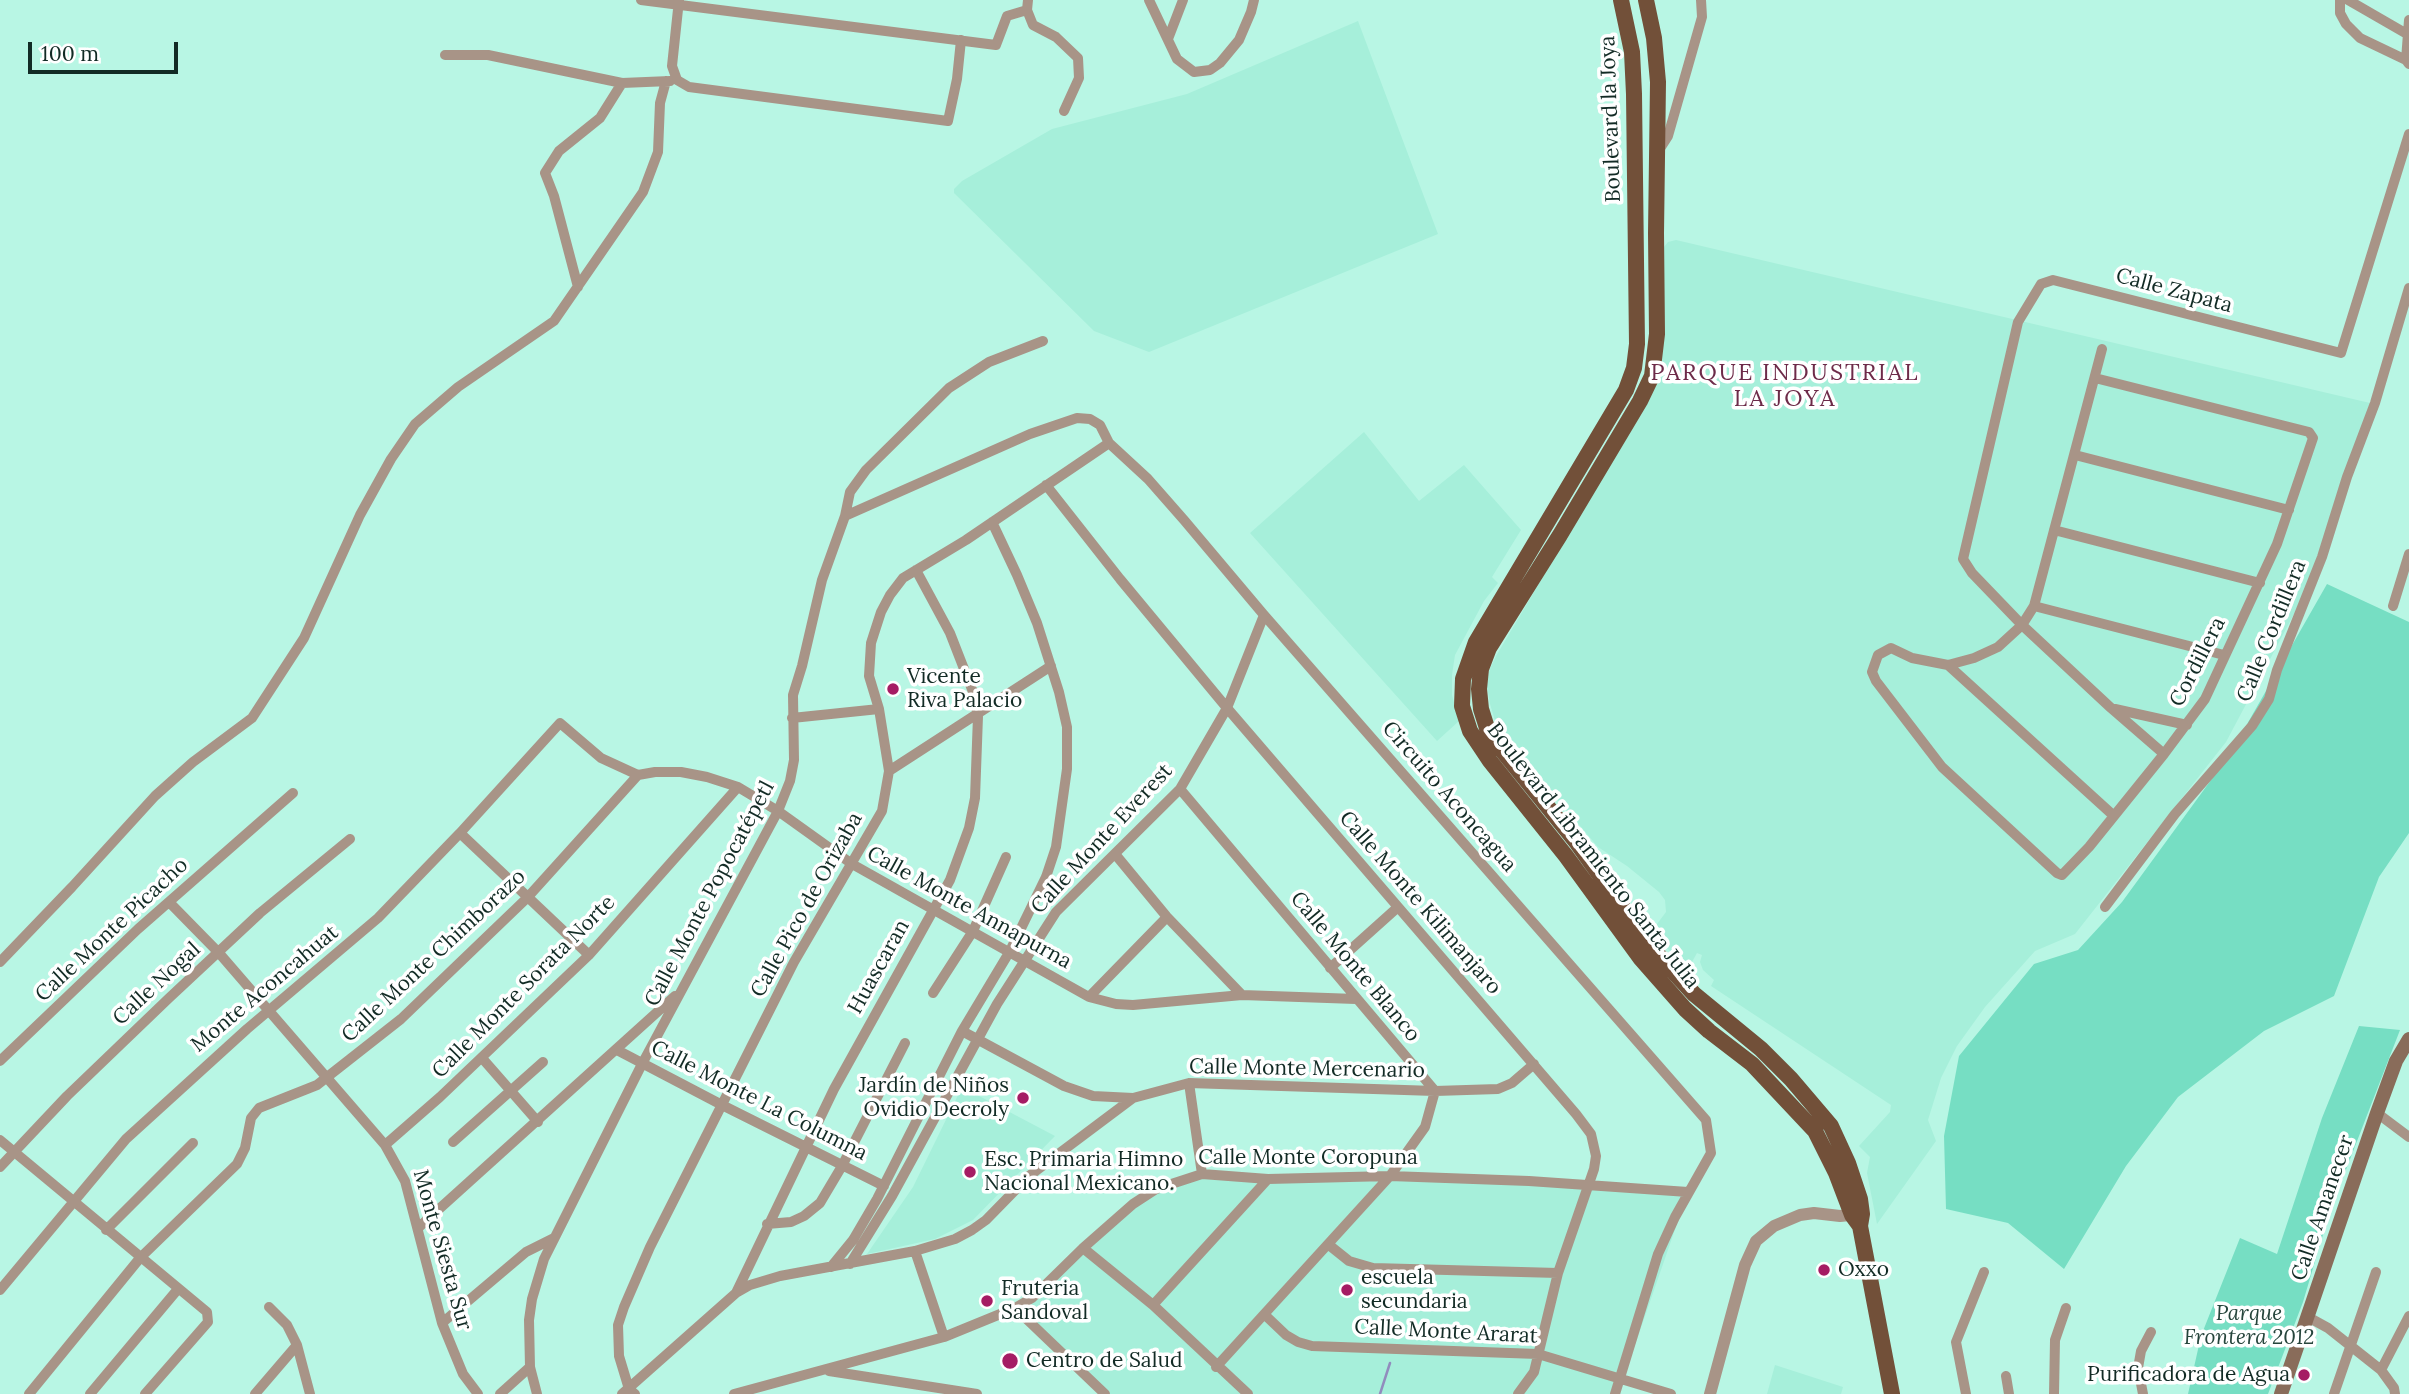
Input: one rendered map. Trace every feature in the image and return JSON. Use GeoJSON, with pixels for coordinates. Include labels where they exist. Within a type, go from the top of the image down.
{"type":"FeatureCollection","features":[{"type":"Feature","properties":{"kind":"main road","name":"Boulevard la Joya"},"geometry":{"type":"LineString","coordinates":[[1621,0],[1632,52],[1636,237]]}},
{"type":"Feature","properties":{"kind":"main road","name":"Boulevard la Joya"},"geometry":{"type":"LineString","coordinates":[[1646,0],[1654,38],[1658,82],[1656,233]]}},
{"type":"Feature","properties":{"kind":"main road","name":"Boulevard Libramiento Santa Julia"},"geometry":{"type":"LineString","coordinates":[[1656,233],[1657,334],[1651,376],[1640,401],[1587,490],[1489,648],[1481,669],[1481,709],[1487,728],[1501,750],[1585,854],[1651,947],[1694,994],[1761,1049],[1831,1126],[1848,1163],[1860,1199],[1858,1218]]}},
{"type":"Feature","properties":{"kind":"main road","name":"Boulevard Libramiento Santa Julia"},"geometry":{"type":"LineString","coordinates":[[1636,237],[1637,344],[1634,368],[1619,402],[1476,642],[1463,679],[1462,706],[1470,731],[1490,761],[1566,856],[1656,977],[1709,1031],[1752,1064],[1815,1131],[1858,1218],[1892,1394]]}},
{"type":"Feature","properties":{"kind":"main road","name":"Calle Amanecer"},"geometry":{"type":"LineString","coordinates":[[2281,1394],[2396,1060],[2409,1038]]}},
{"type":"Feature","properties":{"kind":"street"},"geometry":{"type":"LineString","coordinates":[[641,0],[679,2],[996,45],[1007,16],[1028,5],[1033,25],[1056,37],[1078,58],[1079,78],[1064,111]]}},
{"type":"Feature","properties":{"kind":"street"},"geometry":{"type":"LineString","coordinates":[[1149,0],[1177,59],[1194,72],[1210,70],[1220,63],[1239,40],[1254,0]]}},
{"type":"Feature","properties":{"kind":"street"},"geometry":{"type":"LineString","coordinates":[[1168,39],[1183,0]]}},
{"type":"Feature","properties":{"kind":"street"},"geometry":{"type":"LineString","coordinates":[[1658,153],[1668,136],[1702,18],[1701,0]]}},
{"type":"Feature","properties":{"kind":"street"},"geometry":{"type":"LineString","coordinates":[[2340,0],[2340,13],[2346,24],[2360,38],[2408,62],[2409,20]]}},
{"type":"Feature","properties":{"kind":"street"},"geometry":{"type":"LineString","coordinates":[[2348,0],[2395,29],[2407,40]]}},
{"type":"Feature","properties":{"kind":"street"},"geometry":{"type":"LineString","coordinates":[[677,80],[672,66],[679,2]]}},
{"type":"Feature","properties":{"kind":"street"},"geometry":{"type":"LineString","coordinates":[[445,55],[488,55],[622,83],[677,80],[689,87],[948,121],[957,79],[961,40]]}},
{"type":"Feature","properties":{"kind":"street"},"geometry":{"type":"LineString","coordinates":[[0,961],[156,796],[193,762],[252,718],[304,638],[360,515],[391,459],[415,424],[458,387],[554,321],[643,192],[658,152],[660,103],[666,81]]}},
{"type":"Feature","properties":{"kind":"street"},"geometry":{"type":"LineString","coordinates":[[578,287],[554,196],[545,173],[559,151],[600,118],[622,83]]}},
{"type":"Feature","properties":{"kind":"street","name":"Calle Zapata"},"geometry":{"type":"LineString","coordinates":[[2022,625],[1972,573],[1963,559],[2018,322],[2041,284],[2053,280],[2340,353],[2409,134]]}},
{"type":"Feature","properties":{"kind":"street","name":"Calle Cordillera"},"geometry":{"type":"LineString","coordinates":[[2105,907],[2175,814],[2252,726],[2269,699],[2277,670],[2322,558],[2347,478],[2375,403],[2409,288]]}},
{"type":"Feature","properties":{"kind":"street","name":"Calle Monte Popocatépetl"},"geometry":{"type":"LineString","coordinates":[[537,1394],[530,1367],[529,1320],[537,1277],[642,1064],[778,811],[790,781],[794,760],[793,695],[822,580],[845,516],[850,492],[866,470],[949,388],[989,362],[1043,341]]}},
{"type":"Feature","properties":{"kind":"street"},"geometry":{"type":"LineString","coordinates":[[1948,665],[1974,658],[1998,647],[2022,625],[2034,606],[2102,349]]}},
{"type":"Feature","properties":{"kind":"street","name":"Cordillera"},"geometry":{"type":"LineString","coordinates":[[1948,665],[1912,658],[1891,648],[1878,655],[1872,672],[1875,681],[1942,767],[2062,875],[2089,847],[2205,699],[2260,583],[2289,510],[2313,434],[2095,378]]}},
{"type":"Feature","properties":{"kind":"street"},"geometry":{"type":"LineString","coordinates":[[845,516],[1030,433],[1070,420],[1090,419],[1100,425],[1109,443]]}},
{"type":"Feature","properties":{"kind":"street","name":"Calle Pico de Orizaba"},"geometry":{"type":"LineString","coordinates":[[627,1393],[619,1356],[618,1325],[650,1247],[794,962],[882,811],[890,771],[879,709],[869,676],[871,643],[881,612],[903,578],[1109,443]]}},
{"type":"Feature","properties":{"kind":"street","name":"Circuito Aconcagua"},"geometry":{"type":"LineString","coordinates":[[1109,443],[1148,479],[1706,1120],[1711,1153],[1688,1192],[1658,1254],[1615,1394]]}},
{"type":"Feature","properties":{"kind":"street"},"geometry":{"type":"LineString","coordinates":[[2075,455],[2289,510]]}},
{"type":"Feature","properties":{"kind":"street","name":"Calle Monte Kilimanjaro"},"geometry":{"type":"LineString","coordinates":[[1046,485],[1227,708],[1591,1135],[1596,1156],[1590,1184],[1558,1273],[1534,1372],[1518,1394]]}},
{"type":"Feature","properties":{"kind":"street"},"geometry":{"type":"LineString","coordinates":[[831,1267],[853,1240],[884,1186],[962,1031],[1010,951],[1046,877],[1056,847],[1067,769],[1067,727],[1051,666],[1017,575],[992,522]]}},
{"type":"Feature","properties":{"kind":"street"},"geometry":{"type":"LineString","coordinates":[[2054,530],[2260,583]]}},
{"type":"Feature","properties":{"kind":"street"},"geometry":{"type":"LineString","coordinates":[[2393,606],[2409,554]]}},
{"type":"Feature","properties":{"kind":"street","name":"Huascaran"},"geometry":{"type":"LineString","coordinates":[[736,1293],[840,1077],[954,870],[970,828],[978,761],[978,713],[973,692],[950,633],[916,570]]}},
{"type":"Feature","properties":{"kind":"street"},"geometry":{"type":"LineString","coordinates":[[2034,606],[2224,655]]}},
{"type":"Feature","properties":{"kind":"street","name":"Calle Monte Everest"},"geometry":{"type":"LineString","coordinates":[[850,1264],[892,1196],[1023,960],[1056,912],[1180,789],[1227,708],[1264,615]]}},
{"type":"Feature","properties":{"kind":"street"},"geometry":{"type":"LineString","coordinates":[[2022,625],[2164,754]]}},
{"type":"Feature","properties":{"kind":"street"},"geometry":{"type":"LineString","coordinates":[[1948,665],[2114,816]]}},
{"type":"Feature","properties":{"kind":"street"},"geometry":{"type":"LineString","coordinates":[[890,771],[1051,666]]}},
{"type":"Feature","properties":{"kind":"street"},"geometry":{"type":"LineString","coordinates":[[2111,708],[2186,726]]}},
{"type":"Feature","properties":{"kind":"street"},"geometry":{"type":"LineString","coordinates":[[792,718],[879,709]]}},
{"type":"Feature","properties":{"kind":"street","name":"Calle Monte Annapurna"},"geometry":{"type":"LineString","coordinates":[[560,723],[601,758],[638,775],[681,772],[707,777],[738,788],[778,811],[852,864],[1089,997],[1132,1005],[1242,995],[1356,999]]}},
{"type":"Feature","properties":{"kind":"street","name":"Monte Aconcahuat"},"geometry":{"type":"LineString","coordinates":[[0,1290],[104,1162],[126,1139],[268,1009],[378,918],[560,723]]}},
{"type":"Feature","properties":{"kind":"street","name":"Calle Monte Chimborazo"},"geometry":{"type":"LineString","coordinates":[[29,1394],[140,1258],[237,1164],[245,1148],[250,1118],[259,1108],[317,1085],[401,1019],[527,898],[638,775]]}},
{"type":"Feature","properties":{"kind":"street","name":"Calle Monte Sorata Norte"},"geometry":{"type":"LineString","coordinates":[[385,1145],[482,1058],[589,955],[738,788]]}},
{"type":"Feature","properties":{"kind":"street","name":"Calle Monte Blanco"},"geometry":{"type":"LineString","coordinates":[[1180,789],[1435,1091]]}},
{"type":"Feature","properties":{"kind":"street","name":"Calle Monte Picacho"},"geometry":{"type":"LineString","coordinates":[[0,1061],[169,902],[293,793]]}},
{"type":"Feature","properties":{"kind":"street"},"geometry":{"type":"LineString","coordinates":[[460,833],[589,955]]}},
{"type":"Feature","properties":{"kind":"street","name":"Calle Nogal"},"geometry":{"type":"LineString","coordinates":[[0,1167],[13,1151],[168,999],[260,913],[350,839]]}},
{"type":"Feature","properties":{"kind":"street"},"geometry":{"type":"LineString","coordinates":[[1115,854],[1167,917],[1242,995]]}},
{"type":"Feature","properties":{"kind":"street"},"geometry":{"type":"LineString","coordinates":[[933,993],[973,931],[1006,857]]}},
{"type":"Feature","properties":{"kind":"street","name":"Monte Siesta Sur"},"geometry":{"type":"LineString","coordinates":[[169,902],[219,953],[385,1145],[405,1181],[442,1323],[459,1367],[478,1394]]}},
{"type":"Feature","properties":{"kind":"street"},"geometry":{"type":"LineString","coordinates":[[1330,968],[1398,907]]}},
{"type":"Feature","properties":{"kind":"street"},"geometry":{"type":"LineString","coordinates":[[1089,997],[1167,917]]}},
{"type":"Feature","properties":{"kind":"street"},"geometry":{"type":"LineString","coordinates":[[418,1228],[681,991]]}},
{"type":"Feature","properties":{"kind":"street"},"geometry":{"type":"LineString","coordinates":[[962,1031],[1064,1086],[1094,1096],[1133,1098]]}},
{"type":"Feature","properties":{"kind":"street"},"geometry":{"type":"LineString","coordinates":[[767,1224],[791,1222],[820,1203],[905,1043]]}},
{"type":"Feature","properties":{"kind":"street","name":"Calle Monte La Columna"},"geometry":{"type":"LineString","coordinates":[[617,1050],[884,1186]]}},
{"type":"Feature","properties":{"kind":"street"},"geometry":{"type":"LineString","coordinates":[[482,1058],[538,1122]]}},
{"type":"Feature","properties":{"kind":"street"},"geometry":{"type":"LineString","coordinates":[[453,1142],[543,1062]]}},
{"type":"Feature","properties":{"kind":"street","name":"Calle Monte Mercenario"},"geometry":{"type":"LineString","coordinates":[[627,1393],[736,1293],[750,1285],[780,1276],[915,1251],[955,1239],[986,1220],[1030,1176],[1133,1098],[1189,1083],[1435,1091],[1498,1090],[1512,1083],[1534,1065]]}},
{"type":"Feature","properties":{"kind":"street"},"geometry":{"type":"LineString","coordinates":[[1189,1083],[1202,1174]]}},
{"type":"Feature","properties":{"kind":"street"},"geometry":{"type":"LineString","coordinates":[[1216,1367],[1391,1176],[1425,1127],[1435,1091]]}},
{"type":"Feature","properties":{"kind":"street"},"geometry":{"type":"LineString","coordinates":[[2377,1113],[2409,1137]]}},
{"type":"Feature","properties":{"kind":"street"},"geometry":{"type":"LineString","coordinates":[[0,1140],[208,1314],[208,1322],[145,1394]]}},
{"type":"Feature","properties":{"kind":"street"},"geometry":{"type":"LineString","coordinates":[[106,1230],[193,1143]]}},
{"type":"Feature","properties":{"kind":"street","name":"Calle Monte Coropuna"},"geometry":{"type":"LineString","coordinates":[[734,1394],[944,1337],[1015,1308],[1032,1298],[1118,1216],[1156,1189],[1202,1174],[1268,1179],[1391,1176],[1590,1184],[1688,1192]]}},
{"type":"Feature","properties":{"kind":"street"},"geometry":{"type":"LineString","coordinates":[[1153,1305],[1268,1179]]}},
{"type":"Feature","properties":{"kind":"street"},"geometry":{"type":"LineString","coordinates":[[1710,1394],[1745,1265],[1756,1241],[1774,1226],[1800,1215],[1814,1213],[1858,1218]]}},
{"type":"Feature","properties":{"kind":"street"},"geometry":{"type":"LineString","coordinates":[[442,1323],[526,1252],[554,1238]]}},
{"type":"Feature","properties":{"kind":"street"},"geometry":{"type":"LineString","coordinates":[[1329,1245],[1349,1261],[1373,1268],[1558,1273]]}},
{"type":"Feature","properties":{"kind":"street"},"geometry":{"type":"LineString","coordinates":[[1083,1248],[1153,1305],[1216,1367],[1248,1394]]}},
{"type":"Feature","properties":{"kind":"street"},"geometry":{"type":"LineString","coordinates":[[915,1251],[944,1337]]}},
{"type":"Feature","properties":{"kind":"street"},"geometry":{"type":"LineString","coordinates":[[1966,1394],[1956,1342],[1984,1272]]}},
{"type":"Feature","properties":{"kind":"street"},"geometry":{"type":"LineString","coordinates":[[2334,1394],[2376,1272]]}},
{"type":"Feature","properties":{"kind":"street"},"geometry":{"type":"LineString","coordinates":[[90,1394],[178,1289]]}},
{"type":"Feature","properties":{"kind":"street"},"geometry":{"type":"LineString","coordinates":[[269,1307],[287,1325],[297,1345],[310,1394]]}},
{"type":"Feature","properties":{"kind":"street"},"geometry":{"type":"LineString","coordinates":[[1015,1308],[1105,1394]]}},
{"type":"Feature","properties":{"kind":"street"},"geometry":{"type":"LineString","coordinates":[[2054,1394],[2055,1340],[2066,1308]]}},
{"type":"Feature","properties":{"kind":"street","name":"Calle Monte Ararat"},"geometry":{"type":"LineString","coordinates":[[1265,1315],[1286,1335],[1312,1346],[1538,1354],[1671,1394]]}},
{"type":"Feature","properties":{"kind":"street"},"geometry":{"type":"LineString","coordinates":[[2308,1317],[2381,1370],[2394,1388],[2395,1394]]}},
{"type":"Feature","properties":{"kind":"street"},"geometry":{"type":"LineString","coordinates":[[2381,1370],[2408,1321]]}},
{"type":"Feature","properties":{"kind":"street"},"geometry":{"type":"LineString","coordinates":[[2143,1394],[2138,1368],[2141,1351],[2151,1332]]}},
{"type":"Feature","properties":{"kind":"street"},"geometry":{"type":"LineString","coordinates":[[254,1394],[297,1345]]}},
{"type":"Feature","properties":{"kind":"street"},"geometry":{"type":"LineString","coordinates":[[500,1394],[530,1367]]}},
{"type":"Feature","properties":{"kind":"street"},"geometry":{"type":"LineString","coordinates":[[825,1371],[977,1394]]}},
{"type":"Feature","properties":{"kind":"street"},"geometry":{"type":"LineString","coordinates":[[2006,1376],[2009,1394]]}},
{"type":"Feature","properties":{"kind":"shaded area"},"geometry":{"type":"Polygon","coordinates":[[[1358,21],[1438,234],[1149,352],[1094,331],[954,193],[954,189],[962,181],[1052,129],[1187,94],[1358,21]]]}},
{"type":"Feature","properties":{"kind":"shaded area"},"geometry":{"type":"Polygon","coordinates":[[[1676,240],[2370,403],[2312,580],[2226,742],[2075,934],[2035,951],[1985,1007],[1957,1046],[1941,1078],[1928,1120],[1936,1141],[1877,1224],[1867,1173],[1870,1157],[1859,1146],[1890,1112],[1891,1105],[1711,986],[1714,980],[1703,970],[1700,962],[1702,955],[1697,953],[1688,969],[1651,932],[1666,912],[1665,900],[1627,866],[1598,847],[1506,739],[1496,724],[1490,704],[1487,686],[1489,671],[1496,656],[1647,402],[1664,247],[1668,242],[1676,240]]]}},
{"type":"Feature","properties":{"kind":"shaded area"},"geometry":{"type":"Polygon","coordinates":[[[1364,432],[1419,501],[1464,465],[1521,530],[1492,577],[1498,583],[1484,601],[1455,655],[1452,695],[1459,721],[1437,741],[1250,533],[1364,432]]]}},
{"type":"Feature","properties":{"kind":"shaded area","name":"Esc. Primaria Himno Nacional Mexicano."},"geometry":{"type":"Polygon","coordinates":[[[962,1087],[1055,1136],[973,1220],[935,1239],[867,1254],[913,1187],[962,1087]]]}},
{"type":"Feature","properties":{"kind":"shaded area","name":"escuela secundaria"},"geometry":{"type":"Polygon","coordinates":[[[1390,1176],[1688,1192],[1618,1394],[1105,1394],[1015,1308],[1133,1204],[1188,1177],[1390,1176]]]}},
{"type":"Feature","properties":{"kind":"shaded area"},"geometry":{"type":"Polygon","coordinates":[[[1775,1365],[1843,1387],[1841,1394],[1767,1394],[1775,1365]]]}},
{"type":"Feature","properties":{"kind":"green space"},"geometry":{"type":"Polygon","coordinates":[[[2327,584],[2409,622],[2409,833],[2379,877],[2334,996],[2264,1031],[2178,1097],[2126,1166],[2064,1269],[2008,1223],[1946,1209],[1944,1136],[1959,1056],[2034,964],[2078,950],[2122,902],[2230,754],[2327,584]]]}},
{"type":"Feature","properties":{"kind":"green space","name":"Parque Frontera 2012"},"geometry":{"type":"Polygon","coordinates":[[[2359,1026],[2400,1030],[2330,1211],[2303,1302],[2268,1394],[2188,1394],[2201,1336],[2240,1238],[2277,1254],[2322,1118],[2359,1026]]]}},
{"type":"Feature","properties":{"kind":"waterway"},"geometry":{"type":"LineString","coordinates":[[1380,1394],[1390,1363]]}},
{"type":"Feature","properties":{"kind":"place","name":"Vicente Riva Palacio"},"geometry":{"type":"Point","coordinates":[893,689]}},
{"type":"Feature","properties":{"kind":"place","name":"Jardín de Niños Ovidio Decroly"},"geometry":{"type":"Point","coordinates":[1023,1098]}},
{"type":"Feature","properties":{"kind":"place","name":"Esc. Primaria Himno Nacional Mexicano."},"geometry":{"type":"Point","coordinates":[970,1172]}},
{"type":"Feature","properties":{"kind":"place","name":"Oxxo"},"geometry":{"type":"Point","coordinates":[1824,1270]}},
{"type":"Feature","properties":{"kind":"place","name":"escuela secundaria"},"geometry":{"type":"Point","coordinates":[1347,1290]}},
{"type":"Feature","properties":{"kind":"place","name":"Fruteria Sandoval"},"geometry":{"type":"Point","coordinates":[987,1301]}},
{"type":"Feature","properties":{"kind":"place","name":"Centro de Salud"},"geometry":{"type":"Point","coordinates":[1010,1361]}},
{"type":"Feature","properties":{"kind":"place","name":"Purificadora de Agua"},"geometry":{"type":"Point","coordinates":[2304,1375]}},
{"type":"Feature","properties":{"kind":"district","name":"PARQUE INDUSTRIAL LA JOYA"},"geometry":{"type":"Point","coordinates":[1785,386]}}]}
